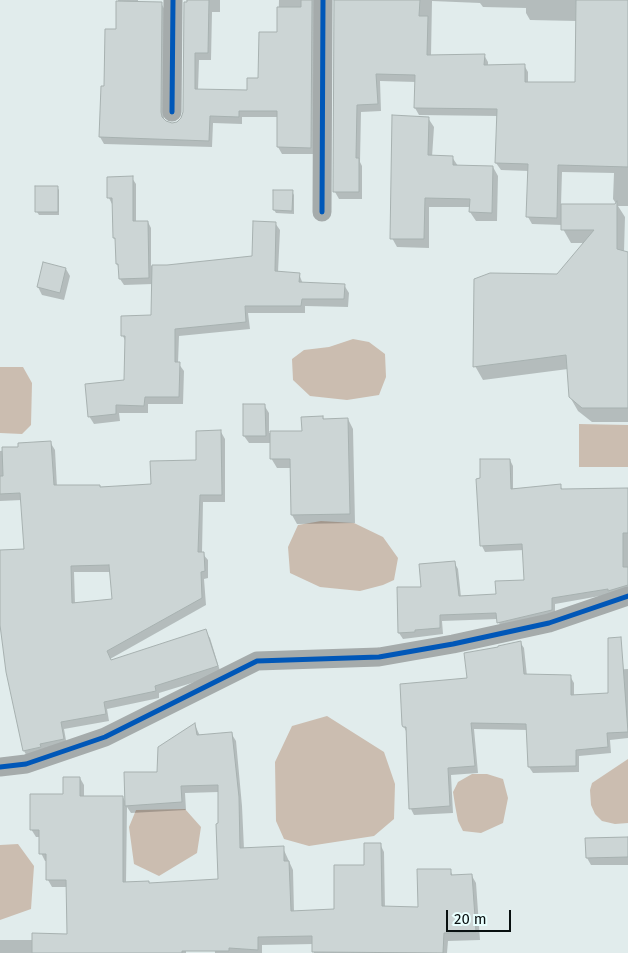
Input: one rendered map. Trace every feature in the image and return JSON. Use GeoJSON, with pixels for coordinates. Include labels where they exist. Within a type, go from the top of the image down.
{"type":"FeatureCollection","features":[{"type":"Feature","properties":{"kind":"street"},"geometry":{"type":"LineString","coordinates":[[172,112],[173,0]]}},
{"type":"Feature","properties":{"kind":"street"},"geometry":{"type":"LineString","coordinates":[[322,212],[323,0]]}},
{"type":"Feature","properties":{"kind":"street"},"geometry":{"type":"LineString","coordinates":[[0,767],[26,764],[105,737],[257,661],[380,658],[549,623],[628,596]]}},
{"type":"Feature","properties":{"kind":"shaded area"},"geometry":{"type":"Polygon","coordinates":[[[353,339],[369,342],[385,354],[386,377],[379,395],[347,400],[310,396],[293,380],[292,359],[304,350],[329,347],[353,339]]]}},
{"type":"Feature","properties":{"kind":"shaded area"},"geometry":{"type":"Polygon","coordinates":[[[0,367],[23,367],[32,383],[31,425],[22,434],[0,433],[0,367]]]}},
{"type":"Feature","properties":{"kind":"shaded area"},"geometry":{"type":"Polygon","coordinates":[[[579,424],[628,425],[628,467],[579,467],[579,424]]]}},
{"type":"Feature","properties":{"kind":"shaded area"},"geometry":{"type":"Polygon","coordinates":[[[321,521],[354,523],[383,537],[398,558],[394,580],[360,591],[320,587],[290,573],[288,547],[298,525],[321,521]]]}},
{"type":"Feature","properties":{"kind":"shaded area"},"geometry":{"type":"Polygon","coordinates":[[[327,716],[384,752],[395,784],[394,819],[374,836],[309,846],[284,839],[276,821],[275,762],[292,726],[327,716]]]}},
{"type":"Feature","properties":{"kind":"shaded area"},"geometry":{"type":"Polygon","coordinates":[[[628,759],[628,823],[615,824],[602,821],[595,814],[591,805],[590,790],[592,783],[628,759]]]}},
{"type":"Feature","properties":{"kind":"shaded area"},"geometry":{"type":"Polygon","coordinates":[[[472,774],[487,774],[503,779],[508,798],[503,823],[481,833],[463,831],[458,821],[453,792],[458,782],[472,774]]]}},
{"type":"Feature","properties":{"kind":"shaded area"},"geometry":{"type":"Polygon","coordinates":[[[185,809],[201,827],[197,853],[159,876],[134,864],[129,827],[136,810],[185,809]]]}},
{"type":"Feature","properties":{"kind":"shaded area"},"geometry":{"type":"Polygon","coordinates":[[[18,844],[34,866],[31,909],[0,920],[0,845],[18,844]]]}},
{"type":"Feature","properties":{"kind":"building"},"geometry":{"type":"Polygon","coordinates":[[[187,0],[209,0],[208,53],[195,53],[195,89],[247,90],[247,78],[258,78],[259,32],[277,32],[277,7],[301,7],[301,0],[312,0],[311,148],[277,147],[277,111],[239,111],[239,117],[210,116],[209,141],[99,137],[101,86],[104,86],[105,29],[116,29],[116,1],[162,2],[161,112],[162,117],[166,121],[172,123],[177,122],[181,118],[183,112],[184,2],[187,2],[187,0]]]}},
{"type":"Feature","properties":{"kind":"building"},"geometry":{"type":"Polygon","coordinates":[[[334,0],[420,0],[419,16],[428,16],[427,55],[485,54],[484,65],[525,64],[525,82],[575,82],[576,0],[628,0],[628,167],[558,165],[557,218],[526,217],[528,164],[495,163],[497,109],[414,108],[415,75],[376,74],[378,104],[357,105],[356,158],[359,158],[359,192],[333,192],[334,0]]]}},
{"type":"Feature","properties":{"kind":"building"},"geometry":{"type":"Polygon","coordinates":[[[392,115],[429,117],[428,155],[453,156],[453,165],[493,166],[492,213],[469,212],[470,199],[425,198],[424,239],[390,239],[392,115]]]}},
{"type":"Feature","properties":{"kind":"building"},"geometry":{"type":"Polygon","coordinates":[[[133,176],[133,221],[148,221],[149,278],[119,279],[118,264],[116,264],[115,238],[113,238],[112,198],[107,198],[107,177],[133,176]]]}},
{"type":"Feature","properties":{"kind":"building"},"geometry":{"type":"Polygon","coordinates":[[[35,186],[58,186],[58,212],[35,212],[35,186]]]}},
{"type":"Feature","properties":{"kind":"building"},"geometry":{"type":"Polygon","coordinates":[[[273,190],[293,190],[292,211],[273,210],[273,190]]]}},
{"type":"Feature","properties":{"kind":"building"},"geometry":{"type":"Polygon","coordinates":[[[617,201],[617,249],[628,252],[628,408],[582,408],[569,397],[566,355],[473,367],[474,279],[490,273],[557,274],[594,230],[561,230],[561,204],[615,204],[617,201]]]}},
{"type":"Feature","properties":{"kind":"building"},"geometry":{"type":"Polygon","coordinates":[[[253,221],[276,222],[275,271],[300,273],[299,282],[345,284],[344,299],[302,299],[301,306],[245,306],[246,322],[175,329],[175,362],[180,362],[179,397],[145,397],[144,406],[116,405],[116,414],[88,417],[85,384],[124,380],[125,336],[121,336],[121,316],[151,315],[152,265],[252,256],[253,221]]]}},
{"type":"Feature","properties":{"kind":"building"},"geometry":{"type":"Polygon","coordinates":[[[43,262],[66,268],[60,293],[37,287],[43,262]]]}},
{"type":"Feature","properties":{"kind":"building"},"geometry":{"type":"Polygon","coordinates":[[[243,404],[265,404],[266,436],[243,436],[243,404]]]}},
{"type":"Feature","properties":{"kind":"building"},"geometry":{"type":"Polygon","coordinates":[[[323,416],[323,419],[348,418],[350,514],[291,515],[290,459],[270,459],[270,431],[302,431],[301,417],[323,416]]]}},
{"type":"Feature","properties":{"kind":"building"},"geometry":{"type":"Polygon","coordinates":[[[221,430],[222,495],[200,495],[198,552],[204,552],[205,571],[201,572],[202,598],[107,651],[111,660],[206,629],[218,666],[155,686],[156,691],[104,702],[106,714],[61,722],[64,739],[40,744],[41,747],[23,751],[6,672],[0,625],[0,550],[24,549],[20,493],[0,494],[0,476],[3,476],[2,447],[18,447],[18,443],[51,441],[54,485],[100,485],[100,487],[151,484],[150,461],[196,460],[196,431],[221,430]],[[109,565],[71,566],[72,603],[112,599],[109,565]]]}},
{"type":"Feature","properties":{"kind":"building"},"geometry":{"type":"Polygon","coordinates":[[[480,459],[510,459],[511,489],[561,484],[561,489],[628,488],[628,533],[623,533],[623,567],[628,567],[628,585],[608,591],[608,589],[552,598],[552,610],[497,623],[496,613],[440,615],[440,628],[398,633],[397,587],[421,587],[419,564],[455,561],[459,596],[496,594],[495,581],[524,580],[522,544],[480,546],[476,479],[480,478],[480,459]]]}},
{"type":"Feature","properties":{"kind":"building"},"geometry":{"type":"Polygon","coordinates":[[[621,637],[628,732],[607,733],[608,747],[576,750],[576,766],[528,767],[526,724],[471,723],[475,766],[448,768],[450,806],[409,809],[406,727],[402,725],[400,684],[467,678],[464,653],[521,641],[524,674],[571,675],[571,695],[608,693],[608,638],[621,637]]]}},
{"type":"Feature","properties":{"kind":"building"},"geometry":{"type":"Polygon","coordinates":[[[195,723],[197,735],[232,732],[239,797],[240,848],[284,846],[284,861],[289,861],[291,911],[334,909],[334,865],[364,865],[364,843],[381,843],[382,906],[418,907],[417,869],[451,869],[451,875],[472,874],[476,932],[444,933],[443,953],[312,952],[312,936],[258,937],[258,950],[229,948],[229,951],[182,951],[182,953],[32,953],[32,933],[67,934],[66,880],[46,880],[46,854],[39,854],[39,830],[30,830],[30,794],[63,794],[63,777],[80,777],[80,796],[123,796],[123,882],[149,881],[149,883],[218,879],[216,824],[218,823],[218,785],[181,786],[182,802],[125,806],[124,772],[157,772],[158,747],[195,723]]]}},
{"type":"Feature","properties":{"kind":"building"},"geometry":{"type":"Polygon","coordinates":[[[628,837],[628,857],[586,858],[585,838],[628,837]]]}},
{"type":"Feature","properties":{"kind":"cycle path"},"geometry":{"type":"LineString","coordinates":[[172,112],[173,0]]}},
{"type":"Feature","properties":{"kind":"cycle path"},"geometry":{"type":"LineString","coordinates":[[322,212],[323,0]]}},
{"type":"Feature","properties":{"kind":"cycle path"},"geometry":{"type":"LineString","coordinates":[[0,767],[26,764],[105,737],[257,661],[379,657],[453,644],[549,623],[628,596]]}}]}
